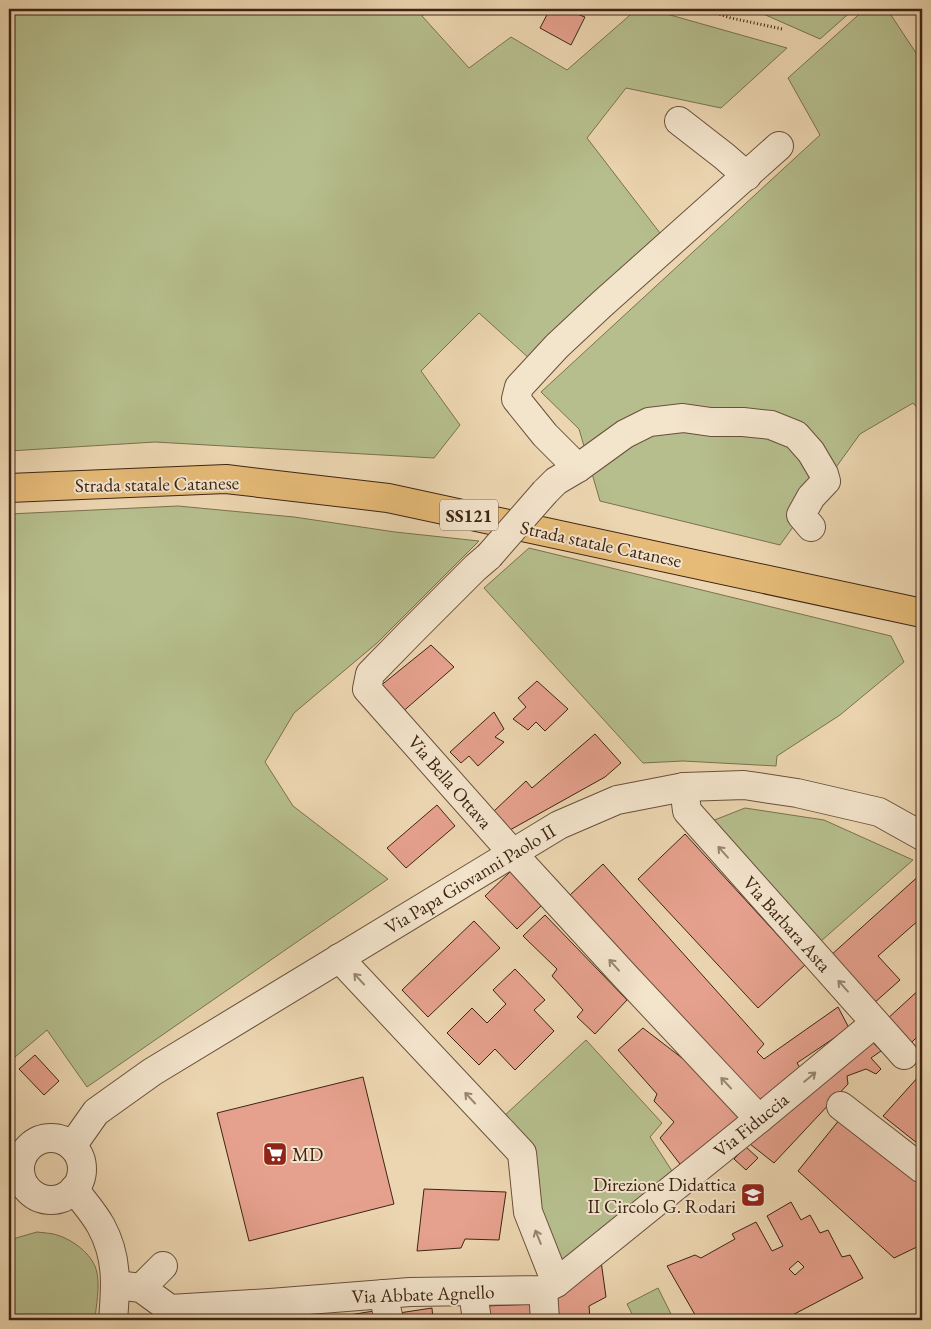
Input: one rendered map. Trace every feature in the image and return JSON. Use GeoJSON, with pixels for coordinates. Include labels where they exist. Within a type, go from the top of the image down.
{"type":"FeatureCollection","features":[{"type":"Feature","properties":{"kind":"main road","name":"Strada statale Catanese"},"geometry":{"type":"LineString","coordinates":[[9,488],[226,480],[388,498],[922,613]]}},
{"type":"Feature","properties":{"kind":"street"},"geometry":{"type":"LineString","coordinates":[[679,121],[747,176]]}},
{"type":"Feature","properties":{"kind":"street"},"geometry":{"type":"LineString","coordinates":[[779,146],[557,346],[519,387],[516,399],[545,435],[578,468],[624,434],[650,422],[683,418],[711,422],[743,422],[771,425],[796,434],[810,452],[824,474],[826,481],[811,497],[801,514],[811,527]]}},
{"type":"Feature","properties":{"kind":"street","name":"Via Bella Ottava"},"geometry":{"type":"LineString","coordinates":[[578,468],[556,481],[489,556],[410,632],[370,674],[367,689],[512,853],[626,978],[759,1119]]}},
{"type":"Feature","properties":{"kind":"street","name":"Via Papa Giovanni Paolo II"},"geometry":{"type":"LineString","coordinates":[[72,1146],[96,1112],[152,1072],[205,1052],[233,1035],[339,958],[559,825],[617,800],[684,787],[744,786],[797,793],[879,812],[922,836]]}},
{"type":"Feature","properties":{"kind":"street","name":"Via Barbara Asta"},"geometry":{"type":"LineString","coordinates":[[684,787],[687,811],[876,1023],[915,1055]]}},
{"type":"Feature","properties":{"kind":"street"},"geometry":{"type":"LineString","coordinates":[[339,958],[522,1153],[528,1212],[550,1286],[545,1320]]}},
{"type":"Feature","properties":{"kind":"street","name":"Via Fiduccia"},"geometry":{"type":"LineString","coordinates":[[550,1286],[876,1023]]}},
{"type":"Feature","properties":{"kind":"street"},"geometry":{"type":"LineString","coordinates":[[841,1106],[922,1169]]}},
{"type":"Feature","properties":{"kind":"street"},"geometry":{"type":"LineString","coordinates":[[44,1138],[54,1138],[72,1146],[78,1154],[82,1169],[74,1189],[67,1195],[50,1199],[32,1194],[17,1194],[21,1177],[16,1154],[44,1138]]}},
{"type":"Feature","properties":{"kind":"street"},"geometry":{"type":"LineString","coordinates":[[74,1189],[101,1226],[129,1286]]}},
{"type":"Feature","properties":{"kind":"street"},"geometry":{"type":"LineString","coordinates":[[113,1320],[129,1286],[163,1266]]}},
{"type":"Feature","properties":{"kind":"street","name":"Via Abbate Agnello"},"geometry":{"type":"LineString","coordinates":[[129,1286],[170,1309],[270,1312],[310,1310],[383,1294],[473,1292],[550,1286]]}},
{"type":"Feature","properties":{"kind":"street"},"geometry":{"type":"LineString","coordinates":[[473,1292],[477,1320]]}},
{"type":"Feature","properties":{"kind":"street"},"geometry":{"type":"LineString","coordinates":[[383,1294],[389,1320]]}},
{"type":"Feature","properties":{"kind":"path"},"geometry":{"type":"LineString","coordinates":[[703,9],[731,18],[782,30]]}},
{"type":"Feature","properties":{"kind":"green space"},"geometry":{"type":"Polygon","coordinates":[[[9,9],[430,9],[422,16],[469,68],[511,37],[567,70],[637,9],[649,9],[787,48],[721,108],[626,88],[587,138],[660,233],[531,360],[479,313],[421,371],[460,425],[434,458],[155,442],[9,451],[9,9]]]}},
{"type":"Feature","properties":{"kind":"green space"},"geometry":{"type":"Polygon","coordinates":[[[752,9],[854,9],[820,39],[752,9]]]}},
{"type":"Feature","properties":{"kind":"green space"},"geometry":{"type":"Polygon","coordinates":[[[865,9],[887,9],[922,62],[922,413],[913,403],[860,434],[780,545],[600,501],[579,429],[541,392],[820,135],[788,78],[865,9]]]}},
{"type":"Feature","properties":{"kind":"green space"},"geometry":{"type":"Polygon","coordinates":[[[178,506],[294,517],[395,532],[479,541],[377,643],[294,713],[265,762],[293,806],[388,879],[87,1087],[47,1030],[9,1062],[9,514],[178,506]]]}},
{"type":"Feature","properties":{"kind":"green space"},"geometry":{"type":"Polygon","coordinates":[[[529,548],[891,636],[904,662],[840,715],[777,756],[776,766],[683,761],[643,763],[484,588],[529,548]]]}},
{"type":"Feature","properties":{"kind":"green space"},"geometry":{"type":"Polygon","coordinates":[[[745,808],[824,820],[913,860],[820,942],[712,821],[745,808]]]}},
{"type":"Feature","properties":{"kind":"green space"},"geometry":{"type":"Polygon","coordinates":[[[586,1040],[662,1123],[650,1137],[674,1174],[561,1261],[504,1116],[586,1040]]]}},
{"type":"Feature","properties":{"kind":"green space"},"geometry":{"type":"Polygon","coordinates":[[[37,1232],[55,1234],[66,1239],[83,1250],[92,1261],[97,1273],[98,1285],[95,1320],[9,1320],[9,1240],[37,1232]]]}},
{"type":"Feature","properties":{"kind":"green space"},"geometry":{"type":"Polygon","coordinates":[[[658,1288],[674,1320],[635,1320],[627,1304],[658,1288]]]}},
{"type":"Feature","properties":{"kind":"building"},"geometry":{"type":"Polygon","coordinates":[[[550,9],[564,9],[585,17],[571,45],[540,28],[550,9]]]}},
{"type":"Feature","properties":{"kind":"building"},"geometry":{"type":"Polygon","coordinates":[[[431,645],[454,667],[400,714],[379,687],[431,645]]]}},
{"type":"Feature","properties":{"kind":"building"},"geometry":{"type":"Polygon","coordinates":[[[537,681],[568,709],[545,731],[536,722],[528,730],[513,719],[526,707],[518,698],[537,681]]]}},
{"type":"Feature","properties":{"kind":"building"},"geometry":{"type":"Polygon","coordinates":[[[494,712],[504,729],[495,737],[504,742],[478,766],[469,756],[461,763],[450,752],[494,712]]]}},
{"type":"Feature","properties":{"kind":"building"},"geometry":{"type":"Polygon","coordinates":[[[595,734],[621,763],[605,777],[510,830],[494,811],[526,781],[532,788],[595,734]]]}},
{"type":"Feature","properties":{"kind":"building"},"geometry":{"type":"Polygon","coordinates":[[[437,805],[455,826],[406,868],[387,848],[437,805]]]}},
{"type":"Feature","properties":{"kind":"building"},"geometry":{"type":"Polygon","coordinates":[[[685,834],[805,965],[758,1008],[638,879],[685,834]]]}},
{"type":"Feature","properties":{"kind":"building"},"geometry":{"type":"Polygon","coordinates":[[[603,864],[764,1044],[757,1052],[764,1059],[838,1007],[849,1028],[797,1063],[804,1074],[757,1101],[570,895],[603,864]]]}},
{"type":"Feature","properties":{"kind":"building"},"geometry":{"type":"Polygon","coordinates":[[[511,871],[543,904],[517,929],[485,896],[511,871]]]}},
{"type":"Feature","properties":{"kind":"building"},"geometry":{"type":"Polygon","coordinates":[[[922,873],[922,921],[920,919],[878,956],[900,980],[873,1004],[830,956],[922,873]]]}},
{"type":"Feature","properties":{"kind":"building"},"geometry":{"type":"Polygon","coordinates":[[[545,915],[627,1000],[595,1034],[577,1017],[583,1010],[552,976],[557,969],[523,936],[545,915]]]}},
{"type":"Feature","properties":{"kind":"building"},"geometry":{"type":"Polygon","coordinates":[[[474,921],[500,948],[428,1017],[402,990],[474,921]]]}},
{"type":"Feature","properties":{"kind":"building"},"geometry":{"type":"Polygon","coordinates":[[[515,969],[545,1000],[534,1010],[554,1031],[515,1070],[495,1049],[479,1065],[447,1033],[472,1008],[487,1023],[506,1004],[493,990],[515,969]]]}},
{"type":"Feature","properties":{"kind":"building"},"geometry":{"type":"Polygon","coordinates":[[[922,987],[922,1032],[909,1045],[886,1020],[922,987]]]}},
{"type":"Feature","properties":{"kind":"building"},"geometry":{"type":"Polygon","coordinates":[[[643,1028],[695,1068],[744,1115],[683,1168],[660,1138],[674,1122],[654,1101],[657,1094],[618,1050],[643,1028]]]}},
{"type":"Feature","properties":{"kind":"building"},"geometry":{"type":"Polygon","coordinates":[[[866,1035],[881,1051],[871,1058],[881,1069],[876,1074],[866,1069],[847,1076],[848,1084],[774,1163],[750,1144],[866,1035]]]}},
{"type":"Feature","properties":{"kind":"building"},"geometry":{"type":"Polygon","coordinates":[[[35,1055],[59,1081],[44,1095],[19,1069],[35,1055]]]}},
{"type":"Feature","properties":{"kind":"building"},"geometry":{"type":"Polygon","coordinates":[[[919,1076],[922,1079],[922,1147],[883,1116],[919,1076]]]}},
{"type":"Feature","properties":{"kind":"building"},"geometry":{"type":"Polygon","coordinates":[[[363,1077],[394,1204],[249,1241],[217,1113],[363,1077]]]}},
{"type":"Feature","properties":{"kind":"building"},"geometry":{"type":"Polygon","coordinates":[[[840,1119],[922,1185],[922,1246],[894,1258],[798,1171],[840,1119]]]}},
{"type":"Feature","properties":{"kind":"building"},"geometry":{"type":"Polygon","coordinates":[[[746,1147],[758,1158],[746,1170],[734,1159],[746,1147]]]}},
{"type":"Feature","properties":{"kind":"building"},"geometry":{"type":"Polygon","coordinates":[[[424,1189],[506,1192],[499,1240],[465,1239],[461,1248],[417,1251],[424,1189]]]}},
{"type":"Feature","properties":{"kind":"building"},"geometry":{"type":"Polygon","coordinates":[[[791,1202],[801,1220],[810,1215],[820,1233],[828,1230],[842,1257],[850,1255],[863,1278],[783,1320],[698,1320],[667,1266],[695,1255],[701,1258],[735,1239],[732,1234],[756,1222],[772,1251],[783,1246],[767,1216],[791,1202]],[[798,1261],[789,1269],[795,1275],[804,1267],[798,1261]]]}},
{"type":"Feature","properties":{"kind":"building"},"geometry":{"type":"Polygon","coordinates":[[[601,1261],[606,1297],[589,1306],[590,1320],[552,1320],[551,1300],[601,1261]]]}},
{"type":"Feature","properties":{"kind":"building"},"geometry":{"type":"Polygon","coordinates":[[[534,1304],[536,1320],[487,1320],[486,1306],[534,1304]]]}},
{"type":"Feature","properties":{"kind":"building"},"geometry":{"type":"Polygon","coordinates":[[[432,1308],[433,1320],[400,1320],[399,1313],[432,1308]]]}},
{"type":"Feature","properties":{"kind":"building"},"geometry":{"type":"Polygon","coordinates":[[[374,1311],[377,1320],[324,1320],[324,1319],[374,1311]]]}},
{"type":"Feature","properties":{"kind":"place","name":"MD"},"geometry":{"type":"Point","coordinates":[275,1154]}},
{"type":"Feature","properties":{"kind":"place","name":"Direzione Didattica II Circolo G. Rodari"},"geometry":{"type":"Point","coordinates":[753,1195]}}]}
